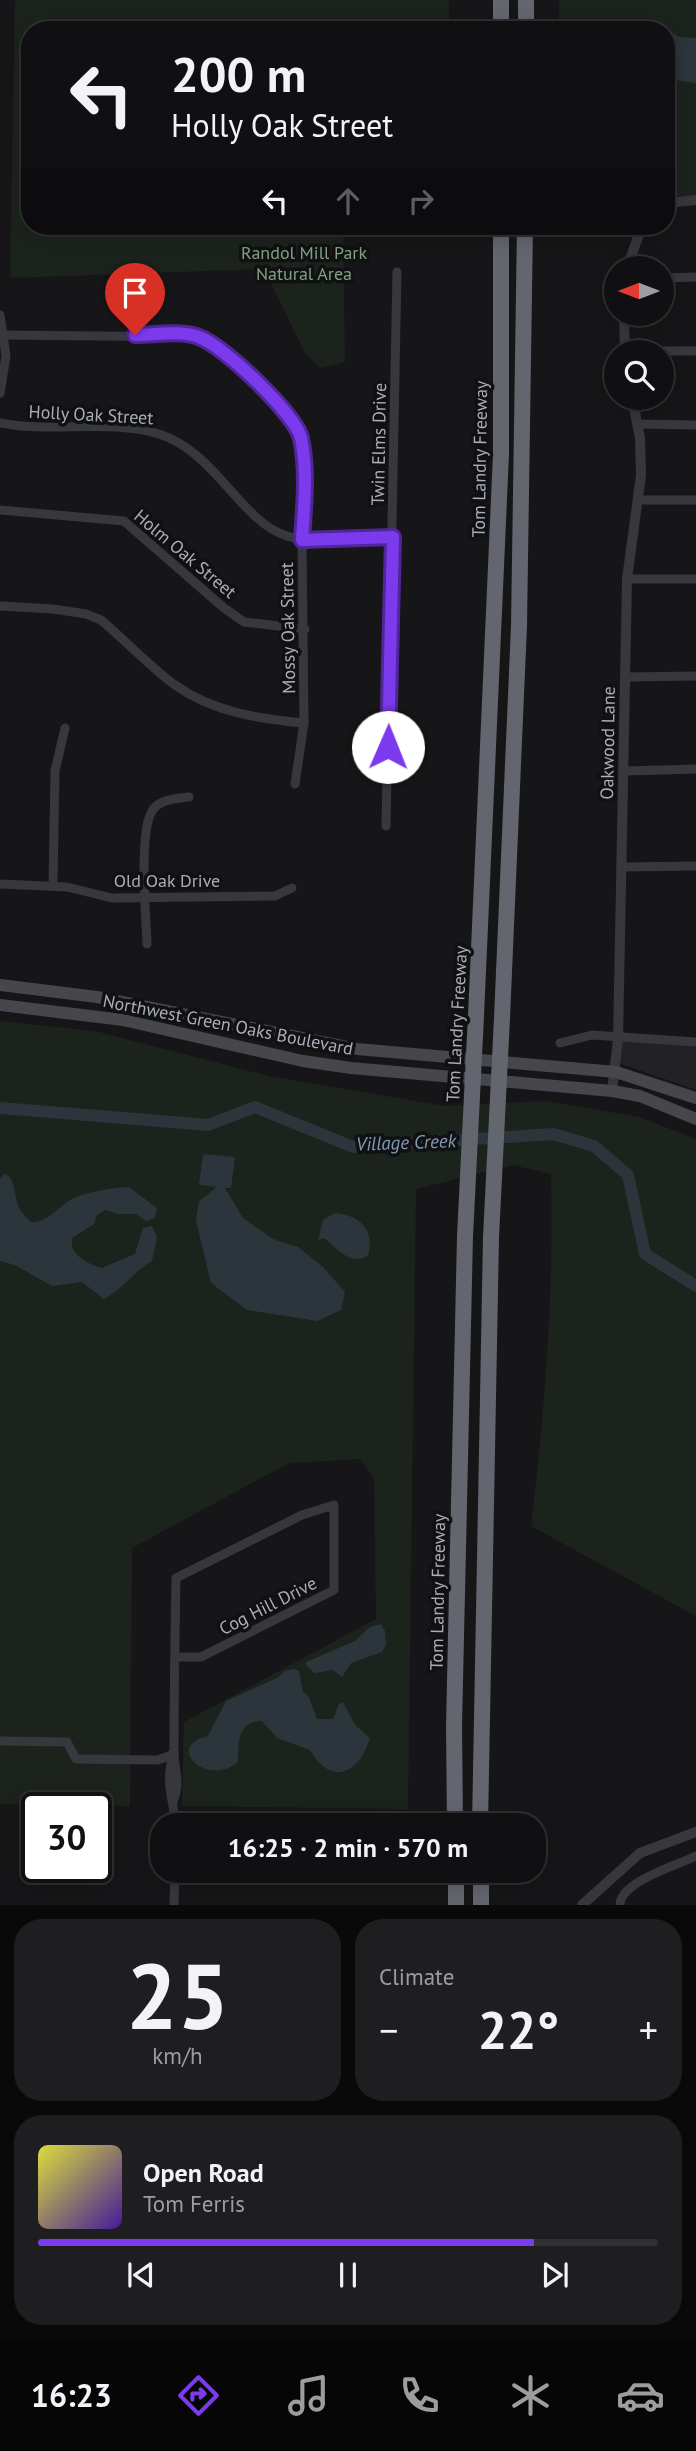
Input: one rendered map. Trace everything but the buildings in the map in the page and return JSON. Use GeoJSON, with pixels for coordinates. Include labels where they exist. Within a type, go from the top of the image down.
{"type":"FeatureCollection","features":[{"type":"Feature","properties":{"kind":"highway"},"geometry":{"type":"LineString","coordinates":[[501,0],[501,21]]}},
{"type":"Feature","properties":{"kind":"highway"},"geometry":{"type":"LineString","coordinates":[[526,0],[526,21]]}},
{"type":"Feature","properties":{"kind":"highway","name":"Tom Landry Freeway"},"geometry":{"type":"LineString","coordinates":[[455,1813],[454,1726],[465,1236],[501,454],[501,235]]}},
{"type":"Feature","properties":{"kind":"highway"},"geometry":{"type":"LineString","coordinates":[[480,1813],[491,1237],[519,626],[525,235]]}},
{"type":"Feature","properties":{"kind":"highway"},"geometry":{"type":"LineString","coordinates":[[456,1883],[456,1905]]}},
{"type":"Feature","properties":{"kind":"highway"},"geometry":{"type":"LineString","coordinates":[[481,1883],[481,1905]]}},
{"type":"Feature","properties":{"kind":"main road","name":"Northwest Green Oaks Boulevard"},"geometry":{"type":"LineString","coordinates":[[0,985],[97,997],[357,1049],[616,1072],[696,1098]]}},
{"type":"Feature","properties":{"kind":"main road","name":"Northwest Green Oaks Boulevard"},"geometry":{"type":"LineString","coordinates":[[0,1005],[122,1020],[303,1061],[351,1068],[612,1091],[640,1097],[696,1119]]}},
{"type":"Feature","properties":{"kind":"street"},"geometry":{"type":"LineString","coordinates":[[675,202],[696,200]]}},
{"type":"Feature","properties":{"kind":"street"},"geometry":{"type":"LineString","coordinates":[[631,256],[639,235]]}},
{"type":"Feature","properties":{"kind":"street","name":"Twin Elms Drive"},"geometry":{"type":"LineString","coordinates":[[386,826],[397,272]]}},
{"type":"Feature","properties":{"kind":"street"},"geometry":{"type":"LineString","coordinates":[[674,278],[696,277]]}},
{"type":"Feature","properties":{"kind":"street"},"geometry":{"type":"LineString","coordinates":[[0,315],[6,356],[0,393]]}},
{"type":"Feature","properties":{"kind":"street","name":"Mossy Oak Street"},"geometry":{"type":"LineString","coordinates":[[2,335],[200,337],[219,349],[285,412],[300,436],[305,475],[302,540],[304,723],[295,784]]}},
{"type":"Feature","properties":{"kind":"street"},"geometry":{"type":"LineString","coordinates":[[674,351],[696,351]]}},
{"type":"Feature","properties":{"kind":"street","name":"Oakwood Lane"},"geometry":{"type":"LineString","coordinates":[[612,1091],[618,1039],[627,579],[641,463],[634,410]]}},
{"type":"Feature","properties":{"kind":"street","name":"Holly Oak Street"},"geometry":{"type":"LineString","coordinates":[[0,423],[160,435],[200,457],[268,528],[302,540],[393,537]]}},
{"type":"Feature","properties":{"kind":"street"},"geometry":{"type":"LineString","coordinates":[[637,424],[696,425]]}},
{"type":"Feature","properties":{"kind":"street"},"geometry":{"type":"LineString","coordinates":[[638,500],[696,500]]}},
{"type":"Feature","properties":{"kind":"street","name":"Holm Oak Street"},"geometry":{"type":"LineString","coordinates":[[0,510],[124,521],[223,608],[244,622],[305,629]]}},
{"type":"Feature","properties":{"kind":"street"},"geometry":{"type":"LineString","coordinates":[[627,579],[696,579]]}},
{"type":"Feature","properties":{"kind":"street"},"geometry":{"type":"LineString","coordinates":[[0,606],[86,614],[101,620],[174,684],[206,703],[237,713],[304,723]]}},
{"type":"Feature","properties":{"kind":"street"},"geometry":{"type":"LineString","coordinates":[[626,677],[696,676]]}},
{"type":"Feature","properties":{"kind":"street"},"geometry":{"type":"LineString","coordinates":[[53,886],[55,771],[65,728]]}},
{"type":"Feature","properties":{"kind":"street"},"geometry":{"type":"LineString","coordinates":[[625,771],[696,769]]}},
{"type":"Feature","properties":{"kind":"street"},"geometry":{"type":"LineString","coordinates":[[147,944],[147,832],[151,812],[162,802],[189,797]]}},
{"type":"Feature","properties":{"kind":"street"},"geometry":{"type":"LineString","coordinates":[[621,867],[696,866]]}},
{"type":"Feature","properties":{"kind":"street","name":"Old Oak Drive"},"geometry":{"type":"LineString","coordinates":[[0,884],[53,886],[112,898],[145,899],[275,896],[292,888]]}},
{"type":"Feature","properties":{"kind":"street"},"geometry":{"type":"LineString","coordinates":[[560,1043],[592,1035],[618,1039],[696,1042]]}},
{"type":"Feature","properties":{"kind":"street","name":"Cog Hill Drive"},"geometry":{"type":"LineString","coordinates":[[334,1505],[334,1590],[201,1657],[174,1657],[176,1578],[302,1515],[334,1505]]}},
{"type":"Feature","properties":{"kind":"street"},"geometry":{"type":"LineString","coordinates":[[174,1657],[174,1754],[179,1772],[178,1788],[173,1802],[174,1813]]}},
{"type":"Feature","properties":{"kind":"street"},"geometry":{"type":"LineString","coordinates":[[0,1741],[67,1742],[76,1759],[158,1760],[174,1754]]}},
{"type":"Feature","properties":{"kind":"street"},"geometry":{"type":"LineString","coordinates":[[582,1905],[640,1853],[696,1832]]}},
{"type":"Feature","properties":{"kind":"street"},"geometry":{"type":"LineString","coordinates":[[620,1905],[626,1891],[638,1882],[696,1856]]}},
{"type":"Feature","properties":{"kind":"street"},"geometry":{"type":"LineString","coordinates":[[614,1874],[626,1891]]}},
{"type":"Feature","properties":{"kind":"street"},"geometry":{"type":"LineString","coordinates":[[174,1883],[174,1905]]}},
{"type":"Feature","properties":{"kind":"shaded area"},"geometry":{"type":"Polygon","coordinates":[[[675,35],[696,38],[696,83],[675,80],[675,35]]]}},
{"type":"Feature","properties":{"kind":"shaded area"},"geometry":{"type":"Polygon","coordinates":[[[625,1041],[696,1045],[696,1090],[619,1063],[620,1043],[625,1041]]]}},
{"type":"Feature","properties":{"kind":"shaded area"},"geometry":{"type":"Polygon","coordinates":[[[203,1154],[235,1157],[231,1188],[225,1188],[243,1218],[273,1239],[298,1247],[323,1267],[345,1292],[341,1310],[317,1321],[247,1310],[211,1283],[196,1220],[199,1201],[217,1187],[199,1185],[203,1154]]]}},
{"type":"Feature","properties":{"kind":"shaded area"},"geometry":{"type":"Polygon","coordinates":[[[4,1174],[9,1176],[17,1203],[31,1222],[43,1220],[80,1196],[101,1190],[129,1187],[157,1208],[155,1218],[146,1221],[136,1214],[118,1214],[105,1210],[97,1215],[94,1224],[72,1238],[73,1249],[86,1261],[102,1268],[135,1254],[143,1228],[152,1226],[157,1237],[152,1261],[104,1299],[82,1282],[52,1286],[15,1265],[0,1261],[0,1179],[4,1174]]]}},
{"type":"Feature","properties":{"kind":"shaded area"},"geometry":{"type":"Polygon","coordinates":[[[335,1213],[352,1217],[364,1226],[369,1239],[368,1256],[362,1259],[350,1258],[324,1238],[318,1240],[323,1220],[335,1213]]]}},
{"type":"Feature","properties":{"kind":"shaded area"},"geometry":{"type":"Polygon","coordinates":[[[381,1624],[385,1631],[386,1645],[382,1652],[351,1663],[342,1677],[333,1670],[315,1673],[306,1666],[306,1662],[355,1641],[370,1627],[381,1624]]]}},
{"type":"Feature","properties":{"kind":"shaded area"},"geometry":{"type":"Polygon","coordinates":[[[294,1669],[299,1671],[303,1692],[309,1697],[317,1719],[333,1719],[339,1704],[343,1702],[355,1725],[370,1738],[359,1760],[352,1767],[335,1772],[327,1769],[310,1750],[277,1738],[262,1721],[248,1724],[241,1734],[238,1762],[226,1769],[214,1770],[203,1768],[194,1762],[190,1748],[195,1741],[208,1736],[226,1701],[294,1669]]]}},
{"type":"Feature","properties":{"kind":"green space","name":"Randol Mill Park Natural Area"},"geometry":{"type":"Polygon","coordinates":[[[15,0],[449,0],[449,21],[21,21],[21,235],[343,235],[345,362],[321,368],[306,355],[264,269],[10,278],[15,0]]]}},
{"type":"Feature","properties":{"kind":"green space"},"geometry":{"type":"Polygon","coordinates":[[[559,0],[696,0],[696,196],[675,196],[675,21],[559,21],[559,0]]]}},
{"type":"Feature","properties":{"kind":"green space"},"geometry":{"type":"Polygon","coordinates":[[[0,1021],[95,1031],[269,1076],[444,1106],[546,1101],[639,1117],[696,1139],[696,1616],[531,1526],[547,1350],[551,1174],[513,1165],[416,1189],[408,1809],[182,1806],[184,1722],[376,1619],[374,1478],[360,1459],[289,1463],[132,1548],[130,1806],[112,1806],[112,1792],[21,1792],[21,1804],[0,1804],[0,1021]]]}},
{"type":"Feature","properties":{"kind":"waterway","name":"Village Creek"},"geometry":{"type":"LineString","coordinates":[[0,1108],[208,1125],[255,1107],[353,1147],[553,1134],[594,1146],[628,1175],[645,1254],[696,1286]]}},
{"type":"Feature","properties":{"kind":"route"},"geometry":{"type":"LineString","coordinates":[[135,335],[200,337],[237,364],[285,412],[300,436],[305,475],[302,540],[393,537],[388,747]]}}]}
